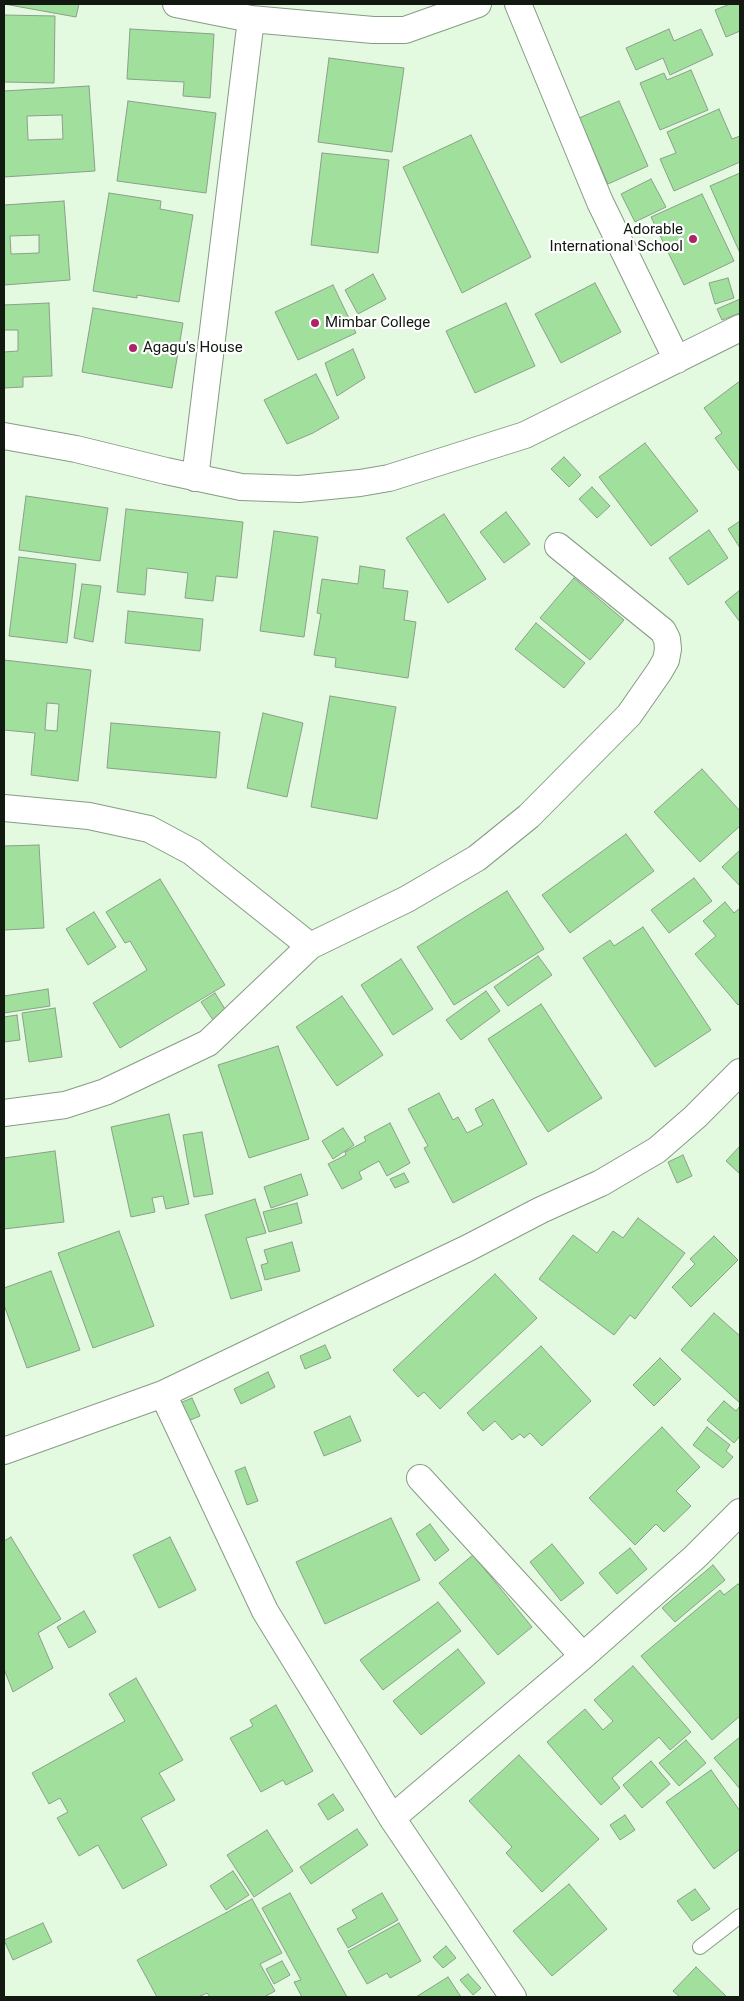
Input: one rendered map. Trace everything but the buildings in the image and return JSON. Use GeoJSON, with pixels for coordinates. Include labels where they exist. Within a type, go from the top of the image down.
{"type":"FeatureCollection","features":[{"type":"Feature","properties":{"kind":"street"},"geometry":{"type":"LineString","coordinates":[[176,4],[251,19],[373,30],[405,30],[478,4]]}},
{"type":"Feature","properties":{"kind":"street"},"geometry":{"type":"LineString","coordinates":[[518,4],[600,202],[677,360]]}},
{"type":"Feature","properties":{"kind":"street"},"geometry":{"type":"LineString","coordinates":[[196,478],[251,19]]}},
{"type":"Feature","properties":{"kind":"street"},"geometry":{"type":"LineString","coordinates":[[4,436],[76,448],[196,478],[241,487],[299,489],[360,484],[389,478],[525,434],[740,328]]}},
{"type":"Feature","properties":{"kind":"street"},"geometry":{"type":"LineString","coordinates":[[4,1113],[65,1105],[105,1092],[208,1043],[310,946],[407,899],[478,858],[529,816],[629,715],[660,672],[666,660],[667,639],[663,631],[558,546]]}},
{"type":"Feature","properties":{"kind":"street"},"geometry":{"type":"LineString","coordinates":[[4,808],[89,816],[149,829],[192,852],[310,946]]}},
{"type":"Feature","properties":{"kind":"street"},"geometry":{"type":"LineString","coordinates":[[4,1451],[162,1394],[468,1248],[541,1210],[601,1183],[657,1150],[740,1072]]}},
{"type":"Feature","properties":{"kind":"street"},"geometry":{"type":"LineString","coordinates":[[162,1394],[265,1611],[392,1818],[513,1997]]}},
{"type":"Feature","properties":{"kind":"street"},"geometry":{"type":"LineString","coordinates":[[420,1478],[584,1656]]}},
{"type":"Feature","properties":{"kind":"street"},"geometry":{"type":"LineString","coordinates":[[392,1818],[584,1656],[695,1557],[736,1525]]}},
{"type":"Feature","properties":{"kind":"lane"},"geometry":{"type":"LineString","coordinates":[[700,1947],[740,1916]]}},
{"type":"Feature","properties":{"kind":"place","name":"Adorable International School"},"geometry":{"type":"Point","coordinates":[693,239]}},
{"type":"Feature","properties":{"kind":"place","name":"Mimbar College"},"geometry":{"type":"Point","coordinates":[315,323]}},
{"type":"Feature","properties":{"kind":"place","name":"Agagu's House"},"geometry":{"type":"Point","coordinates":[133,348]}}]}
